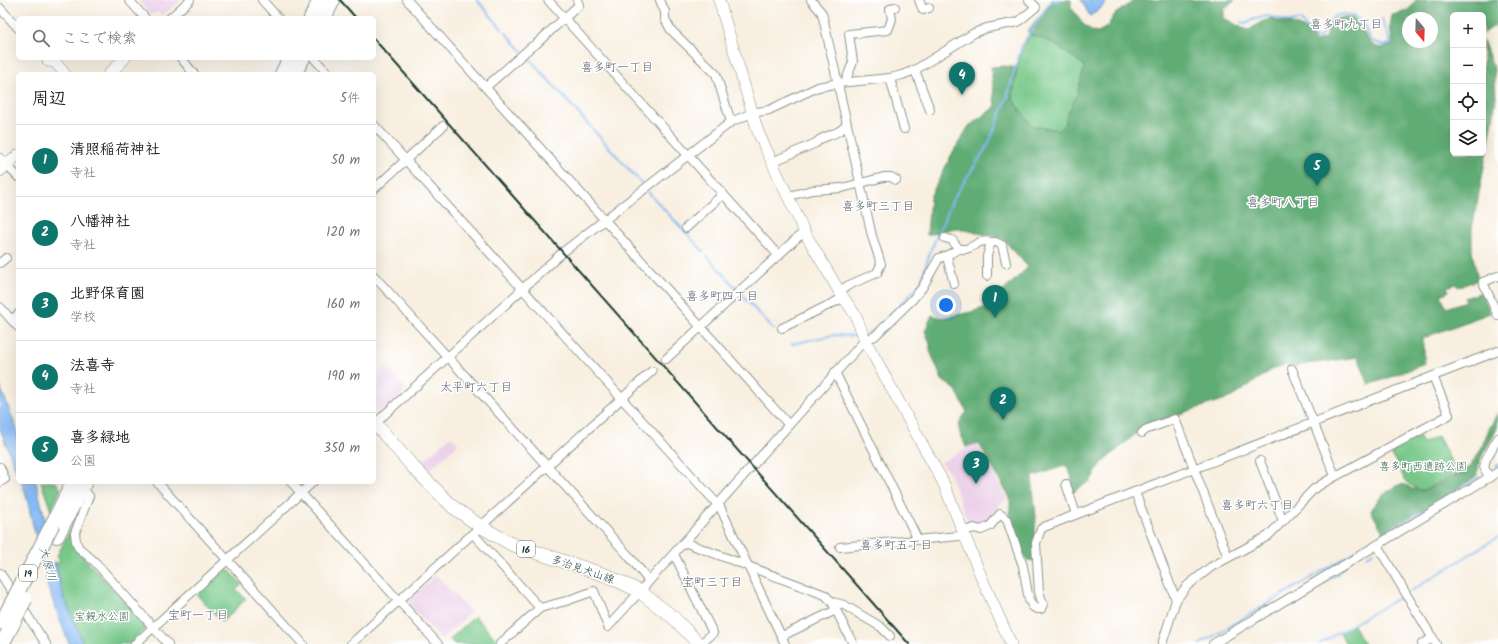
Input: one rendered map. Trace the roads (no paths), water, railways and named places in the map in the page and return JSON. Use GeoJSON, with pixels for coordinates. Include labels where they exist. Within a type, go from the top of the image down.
{"type":"FeatureCollection","features":[{"type":"Feature","properties":{"kind":"highway"},"geometry":{"type":"LineString","coordinates":[[313,16],[328,1]]}},
{"type":"Feature","properties":{"kind":"highway"},"geometry":{"type":"LineString","coordinates":[[324,16],[328,1]]}},
{"type":"Feature","properties":{"kind":"highway"},"geometry":{"type":"LineString","coordinates":[[283,72],[289,60]]}},
{"type":"Feature","properties":{"kind":"highway"},"geometry":{"type":"LineString","coordinates":[[295,72],[302,60]]}},
{"type":"Feature","properties":{"kind":"highway","name":"19"},"geometry":{"type":"LineString","coordinates":[[2,644],[4,625],[80,484]]}},
{"type":"Feature","properties":{"kind":"main road","name":"多治見犬山線"},"geometry":{"type":"LineString","coordinates":[[376,425],[412,467],[476,530],[511,544],[608,576],[639,592],[674,618],[700,644]]}},
{"type":"Feature","properties":{"kind":"street"},"geometry":{"type":"LineString","coordinates":[[129,0],[143,16]]}},
{"type":"Feature","properties":{"kind":"street"},"geometry":{"type":"LineString","coordinates":[[172,16],[190,0]]}},
{"type":"Feature","properties":{"kind":"street"},"geometry":{"type":"LineString","coordinates":[[262,0],[276,16]]}},
{"type":"Feature","properties":{"kind":"street"},"geometry":{"type":"LineString","coordinates":[[407,0],[788,424]]}},
{"type":"Feature","properties":{"kind":"street"},"geometry":{"type":"LineString","coordinates":[[548,0],[779,256]]}},
{"type":"Feature","properties":{"kind":"street"},"geometry":{"type":"LineString","coordinates":[[486,88],[579,5],[577,0]]}},
{"type":"Feature","properties":{"kind":"street"},"geometry":{"type":"LineString","coordinates":[[660,0],[665,12],[665,19],[671,30],[716,74],[731,122]]}},
{"type":"Feature","properties":{"kind":"street"},"geometry":{"type":"LineString","coordinates":[[719,0],[758,132],[805,232],[841,295],[856,316],[865,340],[943,482],[983,581],[1011,644]]}},
{"type":"Feature","properties":{"kind":"street"},"geometry":{"type":"LineString","coordinates":[[782,328],[841,295],[849,285],[877,273],[881,264],[872,236],[847,125],[842,83],[822,13],[811,0]]}},
{"type":"Feature","properties":{"kind":"street"},"geometry":{"type":"LineString","coordinates":[[919,0],[922,10],[930,8]]}},
{"type":"Feature","properties":{"kind":"street"},"geometry":{"type":"LineString","coordinates":[[376,423],[563,252],[731,122],[752,113],[769,110],[818,87],[890,78],[915,70],[974,33],[987,28],[1018,22],[1036,6],[1029,0]]}},
{"type":"Feature","properties":{"kind":"street"},"geometry":{"type":"LineString","coordinates":[[842,83],[846,80],[853,62],[849,34],[888,30],[892,19],[890,9],[895,7]]}},
{"type":"Feature","properties":{"kind":"street"},"geometry":{"type":"LineString","coordinates":[[0,8],[16,26]]}},
{"type":"Feature","properties":{"kind":"street"},"geometry":{"type":"LineString","coordinates":[[46,60],[55,62],[63,72]]}},
{"type":"Feature","properties":{"kind":"street"},"geometry":{"type":"LineString","coordinates":[[110,72],[123,60]]}},
{"type":"Feature","properties":{"kind":"street"},"geometry":{"type":"LineString","coordinates":[[182,60],[192,72]]}},
{"type":"Feature","properties":{"kind":"street"},"geometry":{"type":"LineString","coordinates":[[316,60],[326,72]]}},
{"type":"Feature","properties":{"kind":"street"},"geometry":{"type":"LineString","coordinates":[[915,70],[930,110]]}},
{"type":"Feature","properties":{"kind":"street"},"geometry":{"type":"LineString","coordinates":[[890,78],[904,129]]}},
{"type":"Feature","properties":{"kind":"street"},"geometry":{"type":"LineString","coordinates":[[772,162],[841,131],[844,126],[847,125]]}},
{"type":"Feature","properties":{"kind":"street"},"geometry":{"type":"LineString","coordinates":[[376,187],[443,126]]}},
{"type":"Feature","properties":{"kind":"street"},"geometry":{"type":"LineString","coordinates":[[376,127],[717,505],[784,640],[834,606],[844,605],[881,627],[890,636]]}},
{"type":"Feature","properties":{"kind":"street"},"geometry":{"type":"LineString","coordinates":[[16,156],[2,164],[16,175]]}},
{"type":"Feature","properties":{"kind":"street"},"geometry":{"type":"LineString","coordinates":[[789,196],[812,190],[842,188],[884,177],[896,180]]}},
{"type":"Feature","properties":{"kind":"street"},"geometry":{"type":"LineString","coordinates":[[686,228],[723,194]]}},
{"type":"Feature","properties":{"kind":"street"},"geometry":{"type":"LineString","coordinates":[[666,359],[805,232]]}},
{"type":"Feature","properties":{"kind":"street"},"geometry":{"type":"LineString","coordinates":[[945,238],[952,240],[959,249]]}},
{"type":"Feature","properties":{"kind":"street"},"geometry":{"type":"LineString","coordinates":[[500,644],[540,608],[594,591],[608,627],[835,372],[865,340],[875,336],[912,300],[922,288],[939,258],[947,257],[959,249],[965,249],[984,240],[996,242],[1002,245],[1006,263]]}},
{"type":"Feature","properties":{"kind":"street"},"geometry":{"type":"LineString","coordinates":[[987,276],[987,256],[991,242]]}},
{"type":"Feature","properties":{"kind":"street"},"geometry":{"type":"LineString","coordinates":[[947,257],[954,284]]}},
{"type":"Feature","properties":{"kind":"street"},"geometry":{"type":"LineString","coordinates":[[1498,276],[1483,282],[1498,316]]}},
{"type":"Feature","properties":{"kind":"street"},"geometry":{"type":"LineString","coordinates":[[376,278],[628,555],[648,581]]}},
{"type":"Feature","properties":{"kind":"street"},"geometry":{"type":"LineString","coordinates":[[0,307],[16,325]]}},
{"type":"Feature","properties":{"kind":"street"},"geometry":{"type":"LineString","coordinates":[[12,320],[16,316]]}},
{"type":"Feature","properties":{"kind":"street"},"geometry":{"type":"LineString","coordinates":[[840,547],[959,536],[974,528],[981,530],[990,526],[1000,514],[1007,520],[1024,569],[1029,600],[1033,607],[1041,609],[1043,604],[1039,592],[1036,543],[1041,529],[1044,527],[1195,470],[1498,351]]}},
{"type":"Feature","properties":{"kind":"street"},"geometry":{"type":"LineString","coordinates":[[1292,369],[1335,476]]}},
{"type":"Feature","properties":{"kind":"street"},"geometry":{"type":"LineString","coordinates":[[351,644],[652,371]]}},
{"type":"Feature","properties":{"kind":"street"},"geometry":{"type":"LineString","coordinates":[[835,372],[918,540]]}},
{"type":"Feature","properties":{"kind":"street"},"geometry":{"type":"LineString","coordinates":[[1162,644],[1176,600],[1193,580],[1211,567],[1268,536],[1314,490],[1335,476],[1449,414],[1433,376]]}},
{"type":"Feature","properties":{"kind":"street"},"geometry":{"type":"LineString","coordinates":[[1142,433],[1145,430],[1175,419],[1228,558]]}},
{"type":"Feature","properties":{"kind":"street"},"geometry":{"type":"LineString","coordinates":[[1488,478],[1484,467],[1486,459],[1498,438]]}},
{"type":"Feature","properties":{"kind":"street"},"geometry":{"type":"LineString","coordinates":[[1260,461],[1283,521]]}},
{"type":"Feature","properties":{"kind":"street"},"geometry":{"type":"LineString","coordinates":[[0,467],[5,478],[0,482]]}},
{"type":"Feature","properties":{"kind":"street"},"geometry":{"type":"LineString","coordinates":[[1214,644],[1223,642],[1377,545],[1498,472]]}},
{"type":"Feature","properties":{"kind":"street"},"geometry":{"type":"LineString","coordinates":[[80,484],[89,496],[75,533],[78,547],[96,563],[168,644]]}},
{"type":"Feature","properties":{"kind":"street"},"geometry":{"type":"LineString","coordinates":[[159,484],[302,644]]}},
{"type":"Feature","properties":{"kind":"street"},"geometry":{"type":"LineString","coordinates":[[293,484],[438,644]]}},
{"type":"Feature","properties":{"kind":"street"},"geometry":{"type":"LineString","coordinates":[[135,644],[311,484]]}},
{"type":"Feature","properties":{"kind":"street"},"geometry":{"type":"LineString","coordinates":[[1066,484],[1076,514]]}},
{"type":"Feature","properties":{"kind":"street"},"geometry":{"type":"LineString","coordinates":[[1135,492],[1176,600]]}},
{"type":"Feature","properties":{"kind":"street"},"geometry":{"type":"LineString","coordinates":[[476,530],[475,536],[540,608]]}},
{"type":"Feature","properties":{"kind":"street"},"geometry":{"type":"LineString","coordinates":[[684,542],[825,595],[834,606],[853,644]]}},
{"type":"Feature","properties":{"kind":"street"},"geometry":{"type":"LineString","coordinates":[[1377,545],[1434,641],[1422,644]]}},
{"type":"Feature","properties":{"kind":"street"},"geometry":{"type":"LineString","coordinates":[[674,554],[713,634],[700,644]]}},
{"type":"Feature","properties":{"kind":"street"},"geometry":{"type":"LineString","coordinates":[[0,573],[46,644]]}},
{"type":"Feature","properties":{"kind":"water"},"geometry":{"type":"Polygon","coordinates":[[[1081,0],[1108,0],[1099,10],[1090,16],[1081,0]]]}},
{"type":"Feature","properties":{"kind":"water"},"geometry":{"type":"Polygon","coordinates":[[[0,386],[16,427],[16,470],[0,429],[0,386]]]}},
{"type":"Feature","properties":{"kind":"water","name":"大原川"},"geometry":{"type":"Polygon","coordinates":[[[22,484],[36,484],[64,599],[83,644],[69,644],[48,588],[25,491],[22,484]]]}},
{"type":"Feature","properties":{"kind":"waterway"},"geometry":{"type":"LineString","coordinates":[[477,0],[502,29]]}},
{"type":"Feature","properties":{"kind":"waterway"},"geometry":{"type":"LineString","coordinates":[[867,333],[875,331],[920,284],[930,252],[953,199],[988,145],[1007,98],[1022,45],[1050,2],[1060,0]]}},
{"type":"Feature","properties":{"kind":"waterway"},"geometry":{"type":"LineString","coordinates":[[1241,22],[1245,23],[1267,16],[1292,22],[1300,20],[1315,38],[1319,38],[1333,18],[1338,15],[1346,14],[1359,20],[1371,40],[1384,46],[1391,43],[1382,19]]}},
{"type":"Feature","properties":{"kind":"waterway"},"geometry":{"type":"LineString","coordinates":[[506,33],[522,51]]}},
{"type":"Feature","properties":{"kind":"waterway"},"geometry":{"type":"LineString","coordinates":[[526,55],[642,184]]}},
{"type":"Feature","properties":{"kind":"waterway"},"geometry":{"type":"LineString","coordinates":[[648,192],[703,251]]}},
{"type":"Feature","properties":{"kind":"waterway"},"geometry":{"type":"LineString","coordinates":[[707,256],[737,289]]}},
{"type":"Feature","properties":{"kind":"waterway"},"geometry":{"type":"LineString","coordinates":[[741,294],[774,330]]}},
{"type":"Feature","properties":{"kind":"waterway"},"geometry":{"type":"LineString","coordinates":[[792,344],[834,335],[857,336]]}},
{"type":"Feature","properties":{"kind":"waterway"},"geometry":{"type":"LineString","coordinates":[[1200,644],[1480,477]]}},
{"type":"Feature","properties":{"kind":"waterway"},"geometry":{"type":"LineString","coordinates":[[1409,592],[1498,537]]}},
{"type":"Feature","properties":{"kind":"waterway"},"geometry":{"type":"LineString","coordinates":[[1366,557],[1373,552]]}},
{"type":"Feature","properties":{"kind":"waterway"},"geometry":{"type":"LineString","coordinates":[[1301,597],[1339,573]]}},
{"type":"Feature","properties":{"kind":"waterway"},"geometry":{"type":"LineString","coordinates":[[1319,644],[1404,595]]}},
{"type":"Feature","properties":{"kind":"waterway"},"geometry":{"type":"LineString","coordinates":[[1248,628],[1261,620]]}},
{"type":"Feature","properties":{"kind":"railway"},"geometry":{"type":"LineString","coordinates":[[340,0],[354,16]]}},
{"type":"Feature","properties":{"kind":"railway"},"geometry":{"type":"LineString","coordinates":[[376,41],[909,644]]}},
{"type":"Feature","properties":{"kind":"place","name":"法喜寺"},"geometry":{"type":"Point","coordinates":[962,95]}},
{"type":"Feature","properties":{"kind":"place","name":"喜多緑地"},"geometry":{"type":"Point","coordinates":[1317,186]}},
{"type":"Feature","properties":{"kind":"place","name":"清照稲荷神社"},"geometry":{"type":"Point","coordinates":[995,318]}},
{"type":"Feature","properties":{"kind":"place","name":"八幡神社"},"geometry":{"type":"Point","coordinates":[1003,420]}},
{"type":"Feature","properties":{"kind":"place","name":"北野保育園"},"geometry":{"type":"Point","coordinates":[976,484]}},
{"type":"Feature","properties":{"kind":"district","name":"喜多町九丁目"},"geometry":{"type":"Point","coordinates":[1346,24]}},
{"type":"Feature","properties":{"kind":"district","name":"喜多町一丁目"},"geometry":{"type":"Point","coordinates":[617,67]}},
{"type":"Feature","properties":{"kind":"district","name":"喜多町八丁目"},"geometry":{"type":"Point","coordinates":[1283,202]}},
{"type":"Feature","properties":{"kind":"district","name":"喜多町三丁目"},"geometry":{"type":"Point","coordinates":[878,206]}},
{"type":"Feature","properties":{"kind":"district","name":"喜多町四丁目"},"geometry":{"type":"Point","coordinates":[722,296]}},
{"type":"Feature","properties":{"kind":"district","name":"太平町六丁目"},"geometry":{"type":"Point","coordinates":[476,387]}},
{"type":"Feature","properties":{"kind":"district","name":"喜多町六丁目"},"geometry":{"type":"Point","coordinates":[1257,505]}},
{"type":"Feature","properties":{"kind":"district","name":"喜多町五丁目"},"geometry":{"type":"Point","coordinates":[896,545]}},
{"type":"Feature","properties":{"kind":"district","name":"宝町三丁目"},"geometry":{"type":"Point","coordinates":[712,582]}},
{"type":"Feature","properties":{"kind":"district","name":"宝町一丁目"},"geometry":{"type":"Point","coordinates":[198,615]}},
{"type":"Feature","properties":{"kind":"park label","name":"喜多町西遺跡公園"},"geometry":{"type":"Point","coordinates":[1423,466]}},
{"type":"Feature","properties":{"kind":"park label","name":"宝親水公園"},"geometry":{"type":"Point","coordinates":[102,616]}}]}
